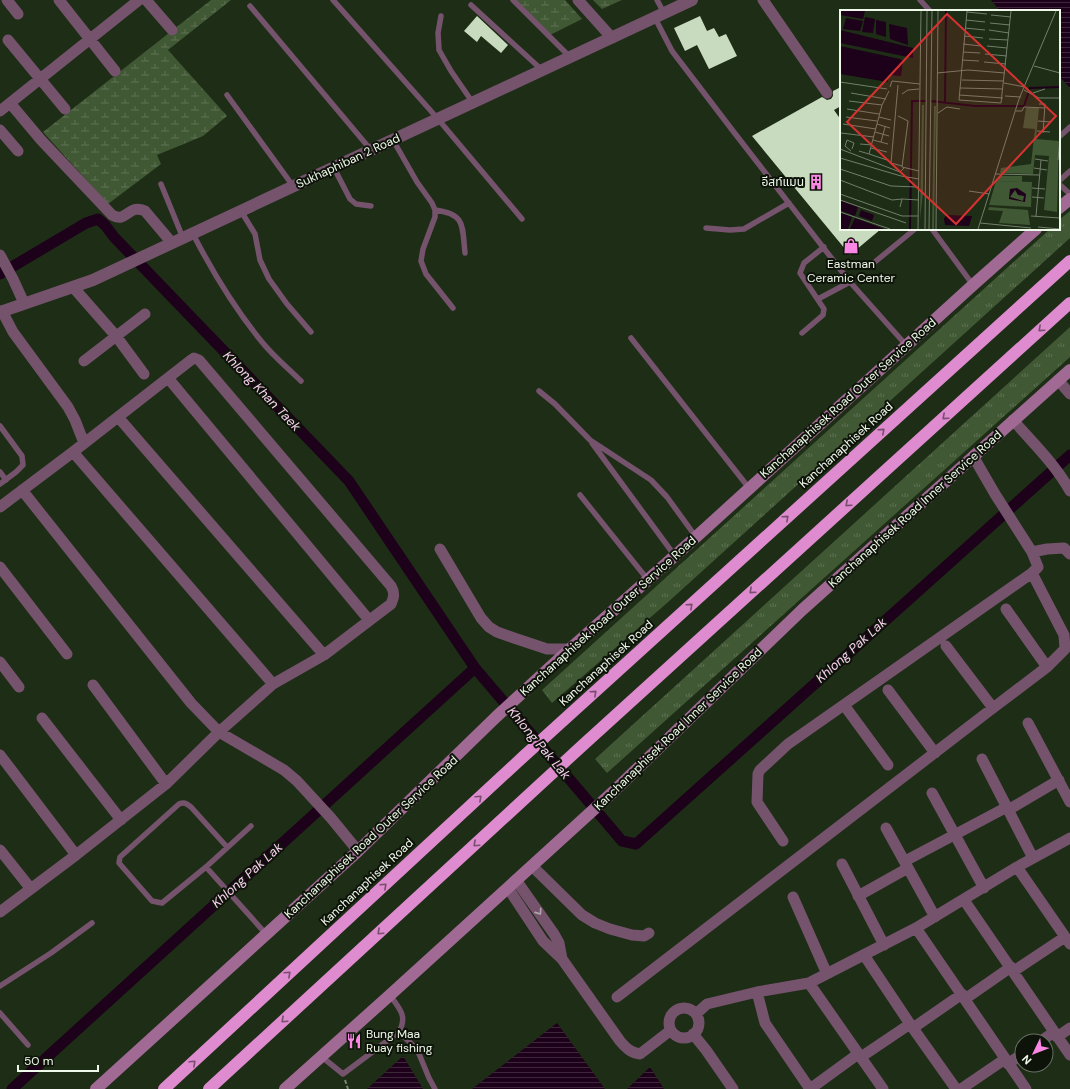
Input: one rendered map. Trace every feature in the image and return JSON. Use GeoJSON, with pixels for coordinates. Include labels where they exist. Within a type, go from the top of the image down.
{"type":"FeatureCollection","features":[{"type":"Feature","properties":{"kind":"highway","name":"Kanchanaphisek Road"},"geometry":{"type":"LineString","coordinates":[[164,1089],[524,756],[1070,261]]}},
{"type":"Feature","properties":{"kind":"highway"},"geometry":{"type":"LineString","coordinates":[[209,1089],[583,745],[1067,307]]}},
{"type":"Feature","properties":{"kind":"main road"},"geometry":{"type":"LineString","coordinates":[[1060,207],[1070,199]]}},
{"type":"Feature","properties":{"kind":"main road","name":"Kanchanaphisek Road Outer Service Road"},"geometry":{"type":"LineString","coordinates":[[96,1089],[358,851],[496,717],[570,649],[750,489],[906,345],[1035,230]]}},
{"type":"Feature","properties":{"kind":"main road","name":"Kanchanaphisek Road Inner Service Road"},"geometry":{"type":"LineString","coordinates":[[285,1089],[613,792],[802,610],[1070,370]]}},
{"type":"Feature","properties":{"kind":"street"},"geometry":{"type":"LineString","coordinates":[[7,0],[18,14]]}},
{"type":"Feature","properties":{"kind":"street"},"geometry":{"type":"LineString","coordinates":[[59,0],[116,71]]}},
{"type":"Feature","properties":{"kind":"street"},"geometry":{"type":"LineString","coordinates":[[0,111],[139,0]]}},
{"type":"Feature","properties":{"kind":"street"},"geometry":{"type":"LineString","coordinates":[[146,0],[172,30]]}},
{"type":"Feature","properties":{"kind":"street"},"geometry":{"type":"LineString","coordinates":[[578,0],[612,38]]}},
{"type":"Feature","properties":{"kind":"street","name":"Sukhaphiban 2 Road"},"geometry":{"type":"LineString","coordinates":[[1,311],[104,275],[692,0]]}},
{"type":"Feature","properties":{"kind":"street"},"geometry":{"type":"LineString","coordinates":[[763,0],[827,93]]}},
{"type":"Feature","properties":{"kind":"street"},"geometry":{"type":"LineString","coordinates":[[8,40],[65,109]]}},
{"type":"Feature","properties":{"kind":"street"},"geometry":{"type":"LineString","coordinates":[[10,103],[41,140],[112,215],[117,218],[121,218],[135,209],[140,209],[183,238]]}},
{"type":"Feature","properties":{"kind":"street"},"geometry":{"type":"LineString","coordinates":[[0,130],[18,151]]}},
{"type":"Feature","properties":{"kind":"street"},"geometry":{"type":"LineString","coordinates":[[2,258],[24,303]]}},
{"type":"Feature","properties":{"kind":"street"},"geometry":{"type":"LineString","coordinates":[[73,287],[116,336],[144,374]]}},
{"type":"Feature","properties":{"kind":"street"},"geometry":{"type":"LineString","coordinates":[[1,311],[13,332],[68,407],[84,443]]}},
{"type":"Feature","properties":{"kind":"street"},"geometry":{"type":"LineString","coordinates":[[84,361],[145,314]]}},
{"type":"Feature","properties":{"kind":"street"},"geometry":{"type":"LineString","coordinates":[[0,507],[74,452],[194,358],[199,360],[391,586],[394,592],[394,598],[391,604],[324,655],[273,684],[219,732],[166,784],[76,855],[0,912]]}},
{"type":"Feature","properties":{"kind":"street"},"geometry":{"type":"LineString","coordinates":[[168,378],[369,620]]}},
{"type":"Feature","properties":{"kind":"street"},"geometry":{"type":"LineString","coordinates":[[1058,380],[1070,394]]}},
{"type":"Feature","properties":{"kind":"street"},"geometry":{"type":"LineString","coordinates":[[118,417],[324,655]]}},
{"type":"Feature","properties":{"kind":"street"},"geometry":{"type":"LineString","coordinates":[[1013,420],[1045,456],[1068,487]]}},
{"type":"Feature","properties":{"kind":"street"},"geometry":{"type":"LineString","coordinates":[[74,452],[273,684]]}},
{"type":"Feature","properties":{"kind":"street"},"geometry":{"type":"LineString","coordinates":[[783,841],[757,802],[758,774],[788,744],[1032,573],[1038,567],[1032,552],[973,456]]}},
{"type":"Feature","properties":{"kind":"street"},"geometry":{"type":"LineString","coordinates":[[22,490],[191,703],[219,732],[284,770],[297,781],[331,818],[358,851]]}},
{"type":"Feature","properties":{"kind":"street"},"geometry":{"type":"LineString","coordinates":[[1032,552],[1064,548],[1070,554]]}},
{"type":"Feature","properties":{"kind":"street"},"geometry":{"type":"LineString","coordinates":[[440,549],[481,618],[489,627],[497,632],[547,648],[570,649]]}},
{"type":"Feature","properties":{"kind":"street"},"geometry":{"type":"LineString","coordinates":[[0,567],[67,654]]}},
{"type":"Feature","properties":{"kind":"street"},"geometry":{"type":"LineString","coordinates":[[617,997],[1047,667],[1065,649],[1064,635],[1032,573]]}},
{"type":"Feature","properties":{"kind":"street"},"geometry":{"type":"LineString","coordinates":[[1006,609],[1047,667]]}},
{"type":"Feature","properties":{"kind":"street"},"geometry":{"type":"LineString","coordinates":[[946,646],[994,708]]}},
{"type":"Feature","properties":{"kind":"street"},"geometry":{"type":"LineString","coordinates":[[0,662],[19,687]]}},
{"type":"Feature","properties":{"kind":"street"},"geometry":{"type":"LineString","coordinates":[[93,685],[166,784]]}},
{"type":"Feature","properties":{"kind":"street"},"geometry":{"type":"LineString","coordinates":[[888,690],[935,753]]}},
{"type":"Feature","properties":{"kind":"street"},"geometry":{"type":"LineString","coordinates":[[844,704],[888,765]]}},
{"type":"Feature","properties":{"kind":"street"},"geometry":{"type":"LineString","coordinates":[[42,718],[121,820]]}},
{"type":"Feature","properties":{"kind":"street"},"geometry":{"type":"LineString","coordinates":[[1028,723],[1070,802]]}},
{"type":"Feature","properties":{"kind":"street"},"geometry":{"type":"LineString","coordinates":[[0,755],[76,855]]}},
{"type":"Feature","properties":{"kind":"street"},"geometry":{"type":"LineString","coordinates":[[982,759],[1033,858]]}},
{"type":"Feature","properties":{"kind":"street"},"geometry":{"type":"LineString","coordinates":[[858,896],[955,835],[1008,809],[1059,780]]}},
{"type":"Feature","properties":{"kind":"street"},"geometry":{"type":"LineString","coordinates":[[932,793],[984,888]]}},
{"type":"Feature","properties":{"kind":"street"},"geometry":{"type":"LineString","coordinates":[[886,828],[935,917]]}},
{"type":"Feature","properties":{"kind":"street"},"geometry":{"type":"LineString","coordinates":[[696,1014],[707,1004],[757,992],[809,983],[916,928],[1017,867],[1070,839]]}},
{"type":"Feature","properties":{"kind":"street"},"geometry":{"type":"LineString","coordinates":[[0,850],[31,889]]}},
{"type":"Feature","properties":{"kind":"street"},"geometry":{"type":"LineString","coordinates":[[842,864],[884,945]]}},
{"type":"Feature","properties":{"kind":"street"},"geometry":{"type":"LineString","coordinates":[[532,866],[582,915],[595,923],[632,935],[644,936],[649,933]]}},
{"type":"Feature","properties":{"kind":"street"},"geometry":{"type":"LineString","coordinates":[[757,992],[765,1023],[810,1089],[860,1055],[1012,969],[1068,941],[1017,867]]}},
{"type":"Feature","properties":{"kind":"street"},"geometry":{"type":"LineString","coordinates":[[512,884],[554,934],[559,943],[562,959],[620,1041],[632,1053],[640,1054],[671,1030]]}},
{"type":"Feature","properties":{"kind":"street"},"geometry":{"type":"LineString","coordinates":[[793,897],[827,974]]}},
{"type":"Feature","properties":{"kind":"street"},"geometry":{"type":"LineString","coordinates":[[964,900],[1070,1055]]}},
{"type":"Feature","properties":{"kind":"street"},"geometry":{"type":"LineString","coordinates":[[916,928],[964,996],[1026,1089]]}},
{"type":"Feature","properties":{"kind":"street"},"geometry":{"type":"LineString","coordinates":[[864,955],[911,1026],[956,1088],[1014,1058]]}},
{"type":"Feature","properties":{"kind":"street"},"geometry":{"type":"LineString","coordinates":[[809,983],[883,1089]]}},
{"type":"Feature","properties":{"kind":"street"},"geometry":{"type":"LineString","coordinates":[[684,1007],[691,1009],[696,1014],[699,1021],[698,1028],[693,1034],[687,1037],[680,1037],[673,1034],[671,1030],[668,1020],[671,1014],[677,1009],[684,1007]]}},
{"type":"Feature","properties":{"kind":"street"},"geometry":{"type":"LineString","coordinates":[[1056,1034],[1070,1028]]}},
{"type":"Feature","properties":{"kind":"street"},"geometry":{"type":"LineString","coordinates":[[693,1034],[733,1089]]}},
{"type":"Feature","properties":{"kind":"lane"},"geometry":{"type":"LineString","coordinates":[[333,0],[438,119],[522,219]]}},
{"type":"Feature","properties":{"kind":"lane"},"geometry":{"type":"LineString","coordinates":[[513,0],[570,58]]}},
{"type":"Feature","properties":{"kind":"lane"},"geometry":{"type":"LineString","coordinates":[[657,0],[660,15],[672,51],[850,282],[906,345]]}},
{"type":"Feature","properties":{"kind":"lane"},"geometry":{"type":"LineString","coordinates":[[920,0],[929,10]]}},
{"type":"Feature","properties":{"kind":"lane"},"geometry":{"type":"LineString","coordinates":[[472,5],[543,70]]}},
{"type":"Feature","properties":{"kind":"lane"},"geometry":{"type":"LineString","coordinates":[[250,6],[371,150]]}},
{"type":"Feature","properties":{"kind":"lane"},"geometry":{"type":"LineString","coordinates":[[441,16],[438,33],[439,50],[451,71],[473,103]]}},
{"type":"Feature","properties":{"kind":"lane"},"geometry":{"type":"LineString","coordinates":[[227,95],[293,186]]}},
{"type":"Feature","properties":{"kind":"lane"},"geometry":{"type":"LineString","coordinates":[[1060,136],[1070,127]]}},
{"type":"Feature","properties":{"kind":"lane"},"geometry":{"type":"LineString","coordinates":[[393,140],[417,182],[432,204],[434,217],[423,248],[421,261],[426,274],[453,308]]}},
{"type":"Feature","properties":{"kind":"lane"},"geometry":{"type":"LineString","coordinates":[[334,168],[350,199],[356,204],[371,206]]}},
{"type":"Feature","properties":{"kind":"lane"},"geometry":{"type":"LineString","coordinates":[[1060,182],[1070,171]]}},
{"type":"Feature","properties":{"kind":"lane"},"geometry":{"type":"LineString","coordinates":[[161,184],[183,238],[211,269],[262,342],[301,381]]}},
{"type":"Feature","properties":{"kind":"lane"},"geometry":{"type":"LineString","coordinates":[[1060,184],[1070,194]]}},
{"type":"Feature","properties":{"kind":"lane"},"geometry":{"type":"LineString","coordinates":[[706,228],[730,230],[744,229],[789,203]]}},
{"type":"Feature","properties":{"kind":"lane"},"geometry":{"type":"LineString","coordinates":[[434,210],[455,215],[459,220],[462,227],[465,253]]}},
{"type":"Feature","properties":{"kind":"lane"},"geometry":{"type":"LineString","coordinates":[[241,211],[255,234],[260,260],[269,279],[287,304],[311,332]]}},
{"type":"Feature","properties":{"kind":"lane"},"geometry":{"type":"LineString","coordinates":[[870,266],[915,230]]}},
{"type":"Feature","properties":{"kind":"lane"},"geometry":{"type":"LineString","coordinates":[[933,230],[973,285]]}},
{"type":"Feature","properties":{"kind":"lane"},"geometry":{"type":"LineString","coordinates":[[802,333],[823,314],[824,309],[800,273],[804,263],[824,247]]}},
{"type":"Feature","properties":{"kind":"lane"},"geometry":{"type":"LineString","coordinates":[[818,299],[850,282]]}},
{"type":"Feature","properties":{"kind":"lane"},"geometry":{"type":"LineString","coordinates":[[631,338],[750,489]]}},
{"type":"Feature","properties":{"kind":"lane"},"geometry":{"type":"LineString","coordinates":[[539,391],[555,404],[590,440],[675,556]]}},
{"type":"Feature","properties":{"kind":"lane"},"geometry":{"type":"LineString","coordinates":[[0,426],[22,456],[23,465],[0,484]]}},
{"type":"Feature","properties":{"kind":"lane"},"geometry":{"type":"LineString","coordinates":[[590,440],[651,480],[666,497],[696,537]]}},
{"type":"Feature","properties":{"kind":"lane"},"geometry":{"type":"LineString","coordinates":[[0,472],[6,480]]}},
{"type":"Feature","properties":{"kind":"lane"},"geometry":{"type":"LineString","coordinates":[[580,495],[648,580]]}},
{"type":"Feature","properties":{"kind":"lane"},"geometry":{"type":"LineString","coordinates":[[227,847],[191,807],[183,802],[173,809],[120,857],[119,860],[121,867],[152,901],[162,903],[168,900],[251,826]]}},
{"type":"Feature","properties":{"kind":"lane"},"geometry":{"type":"LineString","coordinates":[[206,867],[241,904],[267,935]]}},
{"type":"Feature","properties":{"kind":"lane"},"geometry":{"type":"LineString","coordinates":[[0,986],[51,953],[92,923]]}},
{"type":"Feature","properties":{"kind":"lane"},"geometry":{"type":"LineString","coordinates":[[322,1057],[343,1074],[399,1032],[404,1018],[403,1014],[390,995]]}},
{"type":"Feature","properties":{"kind":"lane"},"geometry":{"type":"LineString","coordinates":[[0,1013],[28,1045]]}},
{"type":"Feature","properties":{"kind":"lane"},"geometry":{"type":"LineString","coordinates":[[399,1032],[417,1049],[435,1089]]}},
{"type":"Feature","properties":{"kind":"green space"},"geometry":{"type":"Polygon","coordinates":[[[211,0],[231,0],[168,50],[227,116],[203,136],[157,155],[161,164],[108,204],[43,132],[211,0]]]}},
{"type":"Feature","properties":{"kind":"green space"},"geometry":{"type":"Polygon","coordinates":[[[511,0],[565,0],[582,19],[548,36],[511,0]]]}},
{"type":"Feature","properties":{"kind":"green space"},"geometry":{"type":"Polygon","coordinates":[[[593,0],[622,0],[602,9],[593,0]]]}},
{"type":"Feature","properties":{"kind":"green space"},"geometry":{"type":"Polygon","coordinates":[[[1070,211],[1070,238],[667,603],[552,703],[542,690],[1049,230],[1060,230],[1060,219],[1070,211]]]}},
{"type":"Feature","properties":{"kind":"green space"},"geometry":{"type":"Polygon","coordinates":[[[1070,327],[1070,357],[607,773],[595,759],[1070,327]]]}},
{"type":"Feature","properties":{"kind":"shaded area"},"geometry":{"type":"Polygon","coordinates":[[[991,0],[1070,0],[1070,88],[1060,77],[1060,10],[999,10],[991,0]]]}},
{"type":"Feature","properties":{"kind":"shaded area"},"geometry":{"type":"Polygon","coordinates":[[[557,1023],[605,1089],[472,1089],[557,1023]]]}},
{"type":"Feature","properties":{"kind":"shaded area"},"geometry":{"type":"Polygon","coordinates":[[[403,1056],[423,1089],[367,1089],[403,1056]]]}},
{"type":"Feature","properties":{"kind":"shaded area"},"geometry":{"type":"Polygon","coordinates":[[[650,1067],[664,1089],[627,1089],[650,1067]]]}},
{"type":"Feature","properties":{"kind":"building"},"geometry":{"type":"Polygon","coordinates":[[[477,16],[508,45],[501,53],[481,36],[477,42],[464,31],[477,16]]]}},
{"type":"Feature","properties":{"kind":"building"},"geometry":{"type":"Polygon","coordinates":[[[700,16],[707,31],[714,28],[719,37],[726,34],[737,56],[709,69],[697,45],[685,51],[674,28],[700,16]]]}},
{"type":"Feature","properties":{"kind":"building","name":"อีสท์แมน"},"geometry":{"type":"Polygon","coordinates":[[[840,88],[840,107],[834,110],[840,119],[840,230],[880,230],[850,255],[752,136],[822,97],[827,100],[831,99],[833,96],[833,91],[840,88]]]}},
{"type":"Feature","properties":{"kind":"waterway","name":"Khlong Pak Lak"},"geometry":{"type":"LineString","coordinates":[[0,274],[86,223],[98,219],[105,225],[114,237],[349,481],[475,668],[622,841],[636,844],[1070,455]]}},
{"type":"Feature","properties":{"kind":"waterway","name":"Khlong Pak Lak"},"geometry":{"type":"LineString","coordinates":[[12,1089],[475,668]]}},
{"type":"Feature","properties":{"kind":"place","name":"อีสท์แมน"},"geometry":{"type":"Point","coordinates":[816,182]}},
{"type":"Feature","properties":{"kind":"place","name":"Eastman Ceramic Center"},"geometry":{"type":"Point","coordinates":[851,246]}},
{"type":"Feature","properties":{"kind":"place","name":"Bung Maa Ruay fishing"},"geometry":{"type":"Point","coordinates":[354,1041]}},
{"type":"Feature","properties":{"kind":"water label","name":"Khlong Khan Taek"},"geometry":{"type":"Point","coordinates":[262,391]}}]}
